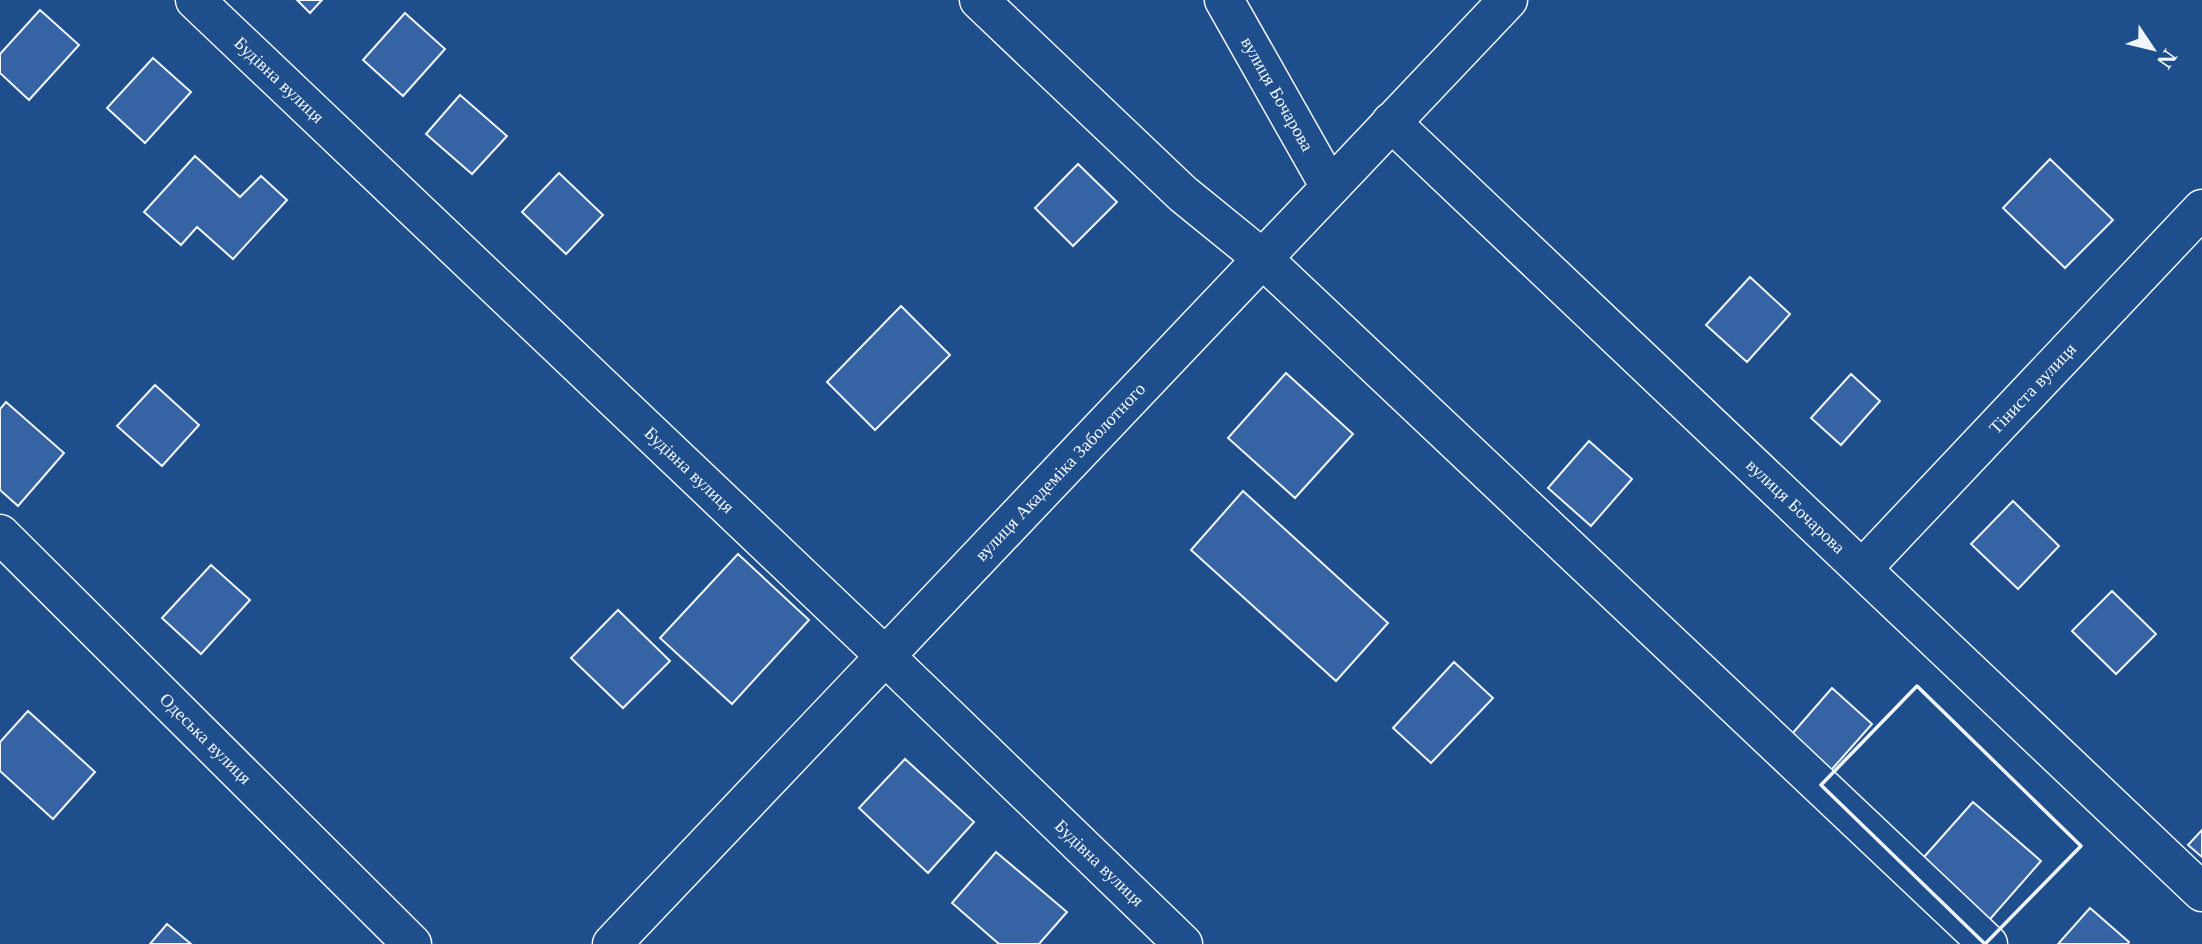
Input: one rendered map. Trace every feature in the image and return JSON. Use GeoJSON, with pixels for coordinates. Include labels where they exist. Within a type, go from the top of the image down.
{"type":"FeatureCollection","features":[{"type":"Feature","properties":{"kind":"street","name":"Будівна вулиця"},"geometry":{"type":"LineString","coordinates":[[195,0],[884,655],[1182,944]]}},
{"type":"Feature","properties":{"kind":"street"},"geometry":{"type":"LineString","coordinates":[[979,0],[1183,194],[1263,259],[1988,944]]}},
{"type":"Feature","properties":{"kind":"street","name":"вулиця Бочарова"},"geometry":{"type":"LineString","coordinates":[[1224,0],[1330,187]]}},
{"type":"Feature","properties":{"kind":"street","name":"вулиця Академіка Заболотного"},"geometry":{"type":"LineString","coordinates":[[612,944],[1508,0]]}},
{"type":"Feature","properties":{"kind":"street","name":"вулиця Бочарова"},"geometry":{"type":"LineString","coordinates":[[1391,122],[2202,892]]}},
{"type":"Feature","properties":{"kind":"street","name":"Тіниста вулиця"},"geometry":{"type":"LineString","coordinates":[[1863,568],[2202,209]]}},
{"type":"Feature","properties":{"kind":"street","name":"Одеська вулиця"},"geometry":{"type":"LineString","coordinates":[[0,534],[412,944]]}},
{"type":"Feature","properties":{"kind":"building"},"geometry":{"type":"Polygon","coordinates":[[[297,0],[322,0],[310,13],[297,0]]]}},
{"type":"Feature","properties":{"kind":"building"},"geometry":{"type":"Polygon","coordinates":[[[40,10],[79,45],[29,100],[0,73],[0,54],[40,10]]]}},
{"type":"Feature","properties":{"kind":"building"},"geometry":{"type":"Polygon","coordinates":[[[405,13],[445,49],[403,96],[363,60],[405,13]]]}},
{"type":"Feature","properties":{"kind":"building"},"geometry":{"type":"Polygon","coordinates":[[[153,58],[191,92],[145,143],[107,108],[153,58]]]}},
{"type":"Feature","properties":{"kind":"building"},"geometry":{"type":"Polygon","coordinates":[[[460,95],[507,136],[472,174],[426,134],[460,95]]]}},
{"type":"Feature","properties":{"kind":"building"},"geometry":{"type":"Polygon","coordinates":[[[195,156],[240,197],[261,176],[287,200],[233,259],[197,227],[181,245],[144,212],[195,156]]]}},
{"type":"Feature","properties":{"kind":"building"},"geometry":{"type":"Polygon","coordinates":[[[2050,159],[2113,220],[2065,268],[2003,208],[2050,159]]]}},
{"type":"Feature","properties":{"kind":"building"},"geometry":{"type":"Polygon","coordinates":[[[1078,164],[1117,202],[1073,246],[1035,208],[1078,164]]]}},
{"type":"Feature","properties":{"kind":"building"},"geometry":{"type":"Polygon","coordinates":[[[559,173],[603,215],[566,254],[522,212],[559,173]]]}},
{"type":"Feature","properties":{"kind":"building"},"geometry":{"type":"Polygon","coordinates":[[[1750,277],[1790,314],[1747,362],[1706,325],[1750,277]]]}},
{"type":"Feature","properties":{"kind":"building"},"geometry":{"type":"Polygon","coordinates":[[[901,306],[950,355],[875,430],[827,382],[901,306]]]}},
{"type":"Feature","properties":{"kind":"building"},"geometry":{"type":"Polygon","coordinates":[[[1286,373],[1353,434],[1295,498],[1228,438],[1286,373]]]}},
{"type":"Feature","properties":{"kind":"building"},"geometry":{"type":"Polygon","coordinates":[[[1851,374],[1880,401],[1841,445],[1811,418],[1851,374]]]}},
{"type":"Feature","properties":{"kind":"building"},"geometry":{"type":"Polygon","coordinates":[[[155,385],[199,425],[162,466],[117,426],[155,385]]]}},
{"type":"Feature","properties":{"kind":"building"},"geometry":{"type":"Polygon","coordinates":[[[6,402],[64,453],[18,506],[0,490],[0,409],[6,402]]]}},
{"type":"Feature","properties":{"kind":"building"},"geometry":{"type":"Polygon","coordinates":[[[1589,441],[1632,479],[1591,526],[1548,488],[1589,441]]]}},
{"type":"Feature","properties":{"kind":"building"},"geometry":{"type":"Polygon","coordinates":[[[1243,491],[1388,623],[1336,681],[1191,550],[1243,491]]]}},
{"type":"Feature","properties":{"kind":"building"},"geometry":{"type":"Polygon","coordinates":[[[2013,501],[2059,546],[2018,589],[1971,544],[2013,501]]]}},
{"type":"Feature","properties":{"kind":"building"},"geometry":{"type":"Polygon","coordinates":[[[738,554],[809,620],[732,704],[660,638],[738,554]]]}},
{"type":"Feature","properties":{"kind":"building"},"geometry":{"type":"Polygon","coordinates":[[[211,565],[250,600],[201,654],[162,618],[211,565]]]}},
{"type":"Feature","properties":{"kind":"building"},"geometry":{"type":"Polygon","coordinates":[[[2112,591],[2156,634],[2116,674],[2072,631],[2112,591]]]}},
{"type":"Feature","properties":{"kind":"building"},"geometry":{"type":"Polygon","coordinates":[[[618,610],[670,661],[623,708],[571,658],[618,610]]]}},
{"type":"Feature","properties":{"kind":"building"},"geometry":{"type":"Polygon","coordinates":[[[1454,662],[1493,698],[1431,763],[1393,728],[1454,662]]]}},
{"type":"Feature","properties":{"kind":"building"},"geometry":{"type":"Polygon","coordinates":[[[1832,688],[1872,724],[1825,777],[1785,742],[1832,688]]]}},
{"type":"Feature","properties":{"kind":"building"},"geometry":{"type":"Polygon","coordinates":[[[28,711],[95,772],[53,819],[0,771],[0,742],[28,711]]]}},
{"type":"Feature","properties":{"kind":"building"},"geometry":{"type":"Polygon","coordinates":[[[905,759],[974,822],[928,873],[859,808],[905,759]]]}},
{"type":"Feature","properties":{"kind":"building"},"geometry":{"type":"Polygon","coordinates":[[[1973,802],[2041,861],[1984,926],[1916,866],[1973,802]]]}},
{"type":"Feature","properties":{"kind":"building"},"geometry":{"type":"Polygon","coordinates":[[[2202,830],[2202,857],[2188,845],[2202,830]]]}},
{"type":"Feature","properties":{"kind":"building"},"geometry":{"type":"Polygon","coordinates":[[[996,852],[1067,912],[1039,944],[999,944],[952,903],[996,852]]]}},
{"type":"Feature","properties":{"kind":"building"},"geometry":{"type":"Polygon","coordinates":[[[2090,908],[2129,942],[2128,944],[2058,944],[2090,908]]]}},
{"type":"Feature","properties":{"kind":"building"},"geometry":{"type":"Polygon","coordinates":[[[167,924],[191,944],[150,944],[167,924]]]}},
{"type":"Feature","properties":{"kind":"wall"},"geometry":{"type":"LineString","coordinates":[[1917,686],[2081,846],[1985,944],[1821,785],[1917,686]]}}]}
